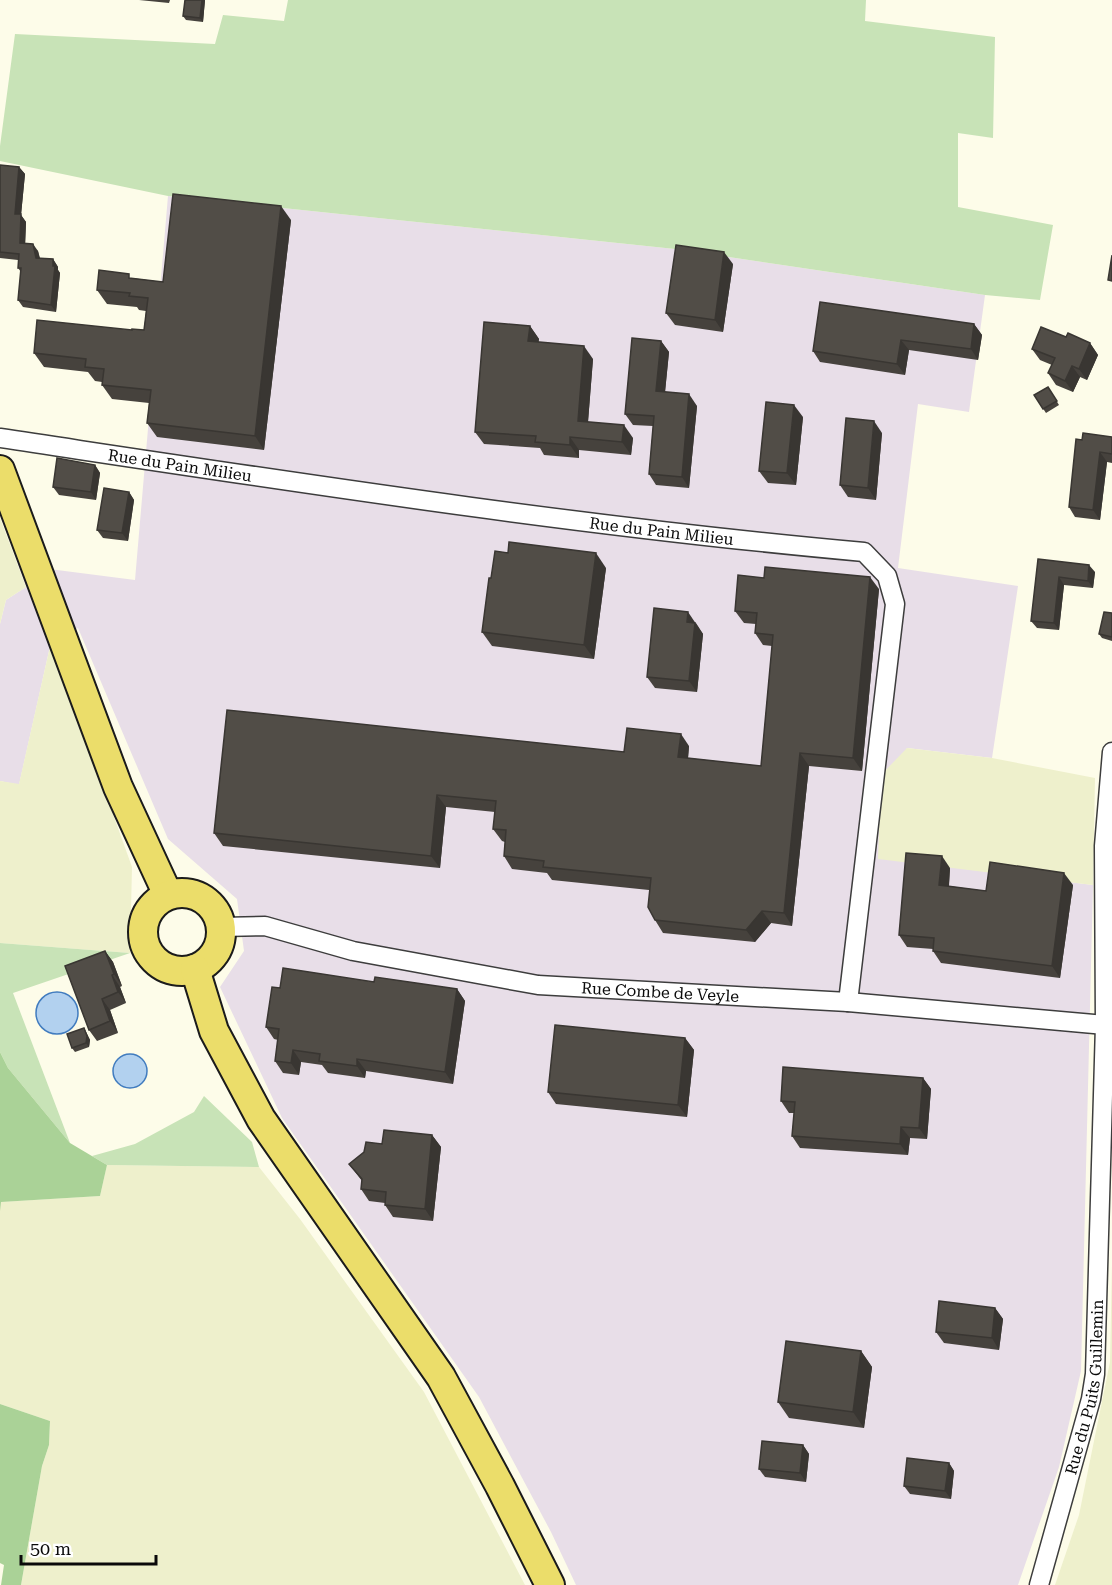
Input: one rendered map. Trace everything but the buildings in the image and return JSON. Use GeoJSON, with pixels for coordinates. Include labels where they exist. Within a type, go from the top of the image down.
{"type":"FeatureCollection","features":[{"type":"Feature","properties":{"kind":"main road"},"geometry":{"type":"LineString","coordinates":[[0,470],[118,787],[168,896]]}},
{"type":"Feature","properties":{"kind":"main road"},"geometry":{"type":"LineString","coordinates":[[184,893],[197,896],[209,903],[217,914],[221,927],[221,940],[216,953],[207,963],[183,972],[163,966],[148,952],[143,940],[143,926],[156,902],[168,896],[184,893]]}},
{"type":"Feature","properties":{"kind":"main road"},"geometry":{"type":"LineString","coordinates":[[195,969],[214,1031],[261,1119],[441,1377],[550,1585]]}},
{"type":"Feature","properties":{"kind":"street","name":"Rue du Pain Milieu"},"geometry":{"type":"LineString","coordinates":[[0,438],[406,499],[738,541],[864,552],[887,576],[895,604],[848,1002]]}},
{"type":"Feature","properties":{"kind":"street","name":"Rue du Puits Guillemin"},"geometry":{"type":"LineString","coordinates":[[1039,1585],[1091,1399],[1095,1374],[1105,1025],[1104,846],[1112,752]]}},
{"type":"Feature","properties":{"kind":"street","name":"Rue Combe de Veyle"},"geometry":{"type":"LineString","coordinates":[[221,927],[265,926],[353,951],[537,985],[848,1002],[1105,1025]]}},
{"type":"Feature","properties":{"kind":"shaded area"},"geometry":{"type":"Polygon","coordinates":[[[168,196],[675,249],[985,295],[969,412],[918,404],[898,568],[1018,586],[992,758],[907,748],[878,858],[1093,885],[1081,1371],[1059,1467],[1018,1585],[576,1585],[551,1532],[479,1397],[282,1118],[220,987],[244,951],[237,899],[168,839],[78,628],[51,642],[19,785],[0,781],[0,624],[6,600],[26,587],[18,565],[135,580],[168,196]]]}},
{"type":"Feature","properties":{"kind":"green space"},"geometry":{"type":"Polygon","coordinates":[[[288,0],[866,0],[865,21],[995,37],[993,138],[958,133],[958,207],[1053,225],[1040,300],[985,295],[675,249],[168,196],[0,161],[15,34],[215,44],[223,15],[284,21],[288,0]]]}},
{"type":"Feature","properties":{"kind":"green space"},"geometry":{"type":"Polygon","coordinates":[[[0,518],[26,587],[6,600],[0,624],[0,518]]]}},
{"type":"Feature","properties":{"kind":"green space"},"geometry":{"type":"Polygon","coordinates":[[[51,642],[132,867],[130,953],[0,943],[0,781],[19,784],[51,642]]]}},
{"type":"Feature","properties":{"kind":"green space"},"geometry":{"type":"Polygon","coordinates":[[[907,748],[992,758],[1095,778],[1093,885],[878,859],[881,775],[907,748]]]}},
{"type":"Feature","properties":{"kind":"green space"},"geometry":{"type":"Polygon","coordinates":[[[0,943],[130,953],[13,993],[70,1143],[8,1068],[0,1052],[0,943]]]}},
{"type":"Feature","properties":{"kind":"green space"},"geometry":{"type":"Polygon","coordinates":[[[0,1052],[8,1068],[70,1143],[107,1165],[100,1196],[1,1202],[0,1211],[0,1052]]]}},
{"type":"Feature","properties":{"kind":"green space"},"geometry":{"type":"Polygon","coordinates":[[[204,1096],[252,1142],[259,1167],[107,1165],[92,1156],[135,1144],[194,1112],[204,1096]]]}},
{"type":"Feature","properties":{"kind":"green space"},"geometry":{"type":"Polygon","coordinates":[[[107,1165],[259,1167],[300,1219],[424,1392],[525,1585],[21,1585],[42,1466],[49,1445],[50,1421],[0,1404],[0,1202],[100,1196],[107,1165]]]}},
{"type":"Feature","properties":{"kind":"green space"},"geometry":{"type":"Polygon","coordinates":[[[1112,1264],[1112,1585],[1055,1585],[1079,1515],[1110,1362],[1112,1264]]]}},
{"type":"Feature","properties":{"kind":"green space"},"geometry":{"type":"Polygon","coordinates":[[[0,1404],[50,1421],[49,1445],[42,1466],[21,1585],[1,1585],[4,1565],[0,1563],[0,1404]]]}},
{"type":"Feature","properties":{"kind":"water"},"geometry":{"type":"Polygon","coordinates":[[[57,992],[65,993],[72,998],[77,1005],[77,1021],[72,1028],[65,1033],[57,1034],[49,1033],[42,1028],[37,1021],[36,1013],[37,1005],[42,998],[49,993],[57,992]]]}},
{"type":"Feature","properties":{"kind":"water"},"geometry":{"type":"Polygon","coordinates":[[[130,1054],[142,1059],[147,1071],[142,1083],[130,1088],[118,1083],[113,1071],[118,1059],[130,1054]]]}}]}
